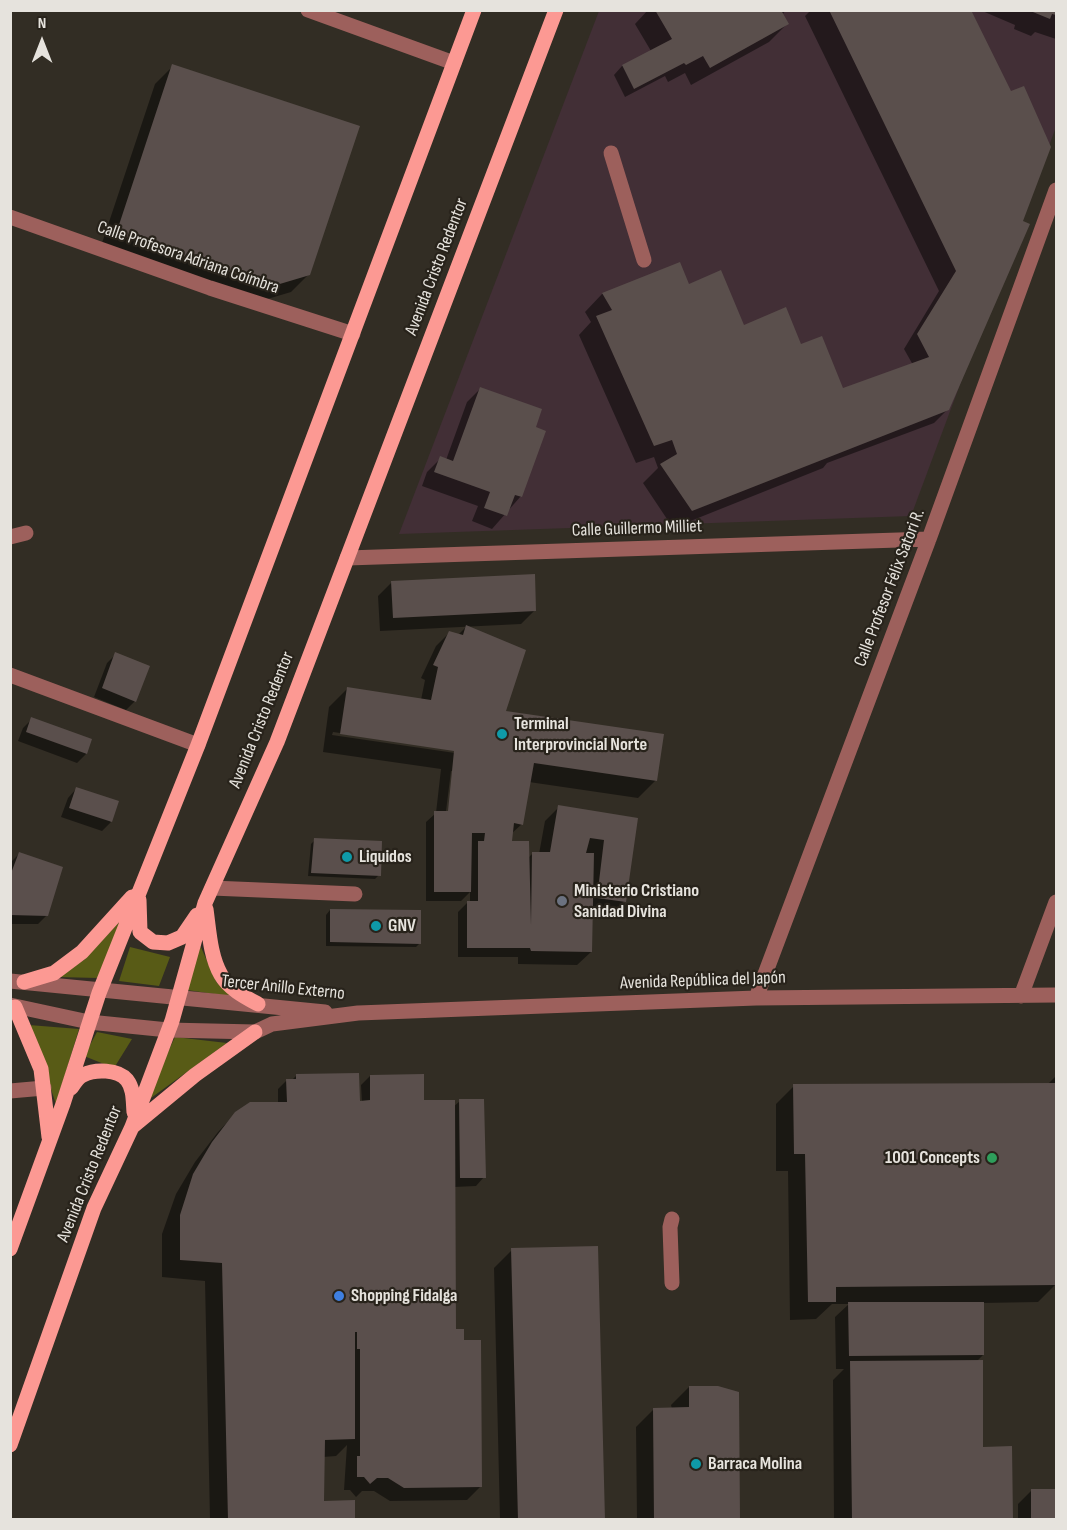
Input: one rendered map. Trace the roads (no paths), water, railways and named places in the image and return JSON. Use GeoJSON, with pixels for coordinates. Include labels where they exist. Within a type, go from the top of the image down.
{"type":"FeatureCollection","features":[{"type":"Feature","properties":{"kind":"main road"},"geometry":{"type":"LineString","coordinates":[[10,1249],[63,1104],[89,1022],[198,745],[474,10]]}},
{"type":"Feature","properties":{"kind":"main road","name":"Avenida Cristo Redentor"},"geometry":{"type":"LineString","coordinates":[[10,1445],[94,1208],[133,1123],[168,1030],[205,903],[277,742],[556,10]]}},
{"type":"Feature","properties":{"kind":"main road"},"geometry":{"type":"LineString","coordinates":[[140,888],[140,932],[153,942],[168,943],[182,937],[205,903]]}},
{"type":"Feature","properties":{"kind":"main road"},"geometry":{"type":"LineString","coordinates":[[17,982],[54,972],[82,952],[140,888]]}},
{"type":"Feature","properties":{"kind":"main road"},"geometry":{"type":"LineString","coordinates":[[205,903],[214,955],[221,976],[237,992],[258,1004]]}},
{"type":"Feature","properties":{"kind":"main road"},"geometry":{"type":"LineString","coordinates":[[13,1006],[41,1069],[49,1139]]}},
{"type":"Feature","properties":{"kind":"main road"},"geometry":{"type":"LineString","coordinates":[[133,1123],[255,1032]]}},
{"type":"Feature","properties":{"kind":"main road"},"geometry":{"type":"LineString","coordinates":[[63,1104],[81,1075],[97,1070],[113,1072],[126,1078],[131,1088],[133,1123]]}},
{"type":"Feature","properties":{"kind":"street"},"geometry":{"type":"LineString","coordinates":[[308,10],[454,63]]}},
{"type":"Feature","properties":{"kind":"street"},"geometry":{"type":"LineString","coordinates":[[611,153],[644,260]]}},
{"type":"Feature","properties":{"kind":"street","name":"Calle Profesor Félix Satori R."},"geometry":{"type":"LineString","coordinates":[[756,998],[929,539],[1056,190]]}},
{"type":"Feature","properties":{"kind":"street","name":"Calle Profesora Adriana Coímbra"},"geometry":{"type":"LineString","coordinates":[[10,218],[210,288],[353,334]]}},
{"type":"Feature","properties":{"kind":"street"},"geometry":{"type":"LineString","coordinates":[[10,537],[26,532]]}},
{"type":"Feature","properties":{"kind":"street","name":"Calle Guillermo Milliet"},"geometry":{"type":"LineString","coordinates":[[347,558],[929,539]]}},
{"type":"Feature","properties":{"kind":"street"},"geometry":{"type":"LineString","coordinates":[[10,675],[198,745]]}},
{"type":"Feature","properties":{"kind":"street"},"geometry":{"type":"LineString","coordinates":[[212,888],[356,894]]}},
{"type":"Feature","properties":{"kind":"street"},"geometry":{"type":"LineString","coordinates":[[1021,996],[1056,902]]}},
{"type":"Feature","properties":{"kind":"street","name":"Tercer Anillo Externo"},"geometry":{"type":"LineString","coordinates":[[17,982],[352,1015]]}},
{"type":"Feature","properties":{"kind":"street","name":"Avenida República del Japón"},"geometry":{"type":"LineString","coordinates":[[352,1015],[756,998],[1056,995]]}},
{"type":"Feature","properties":{"kind":"street","name":"Tercer Anillo Externo"},"geometry":{"type":"LineString","coordinates":[[13,1006],[89,1022],[168,1030],[255,1032],[272,1024],[352,1015]]}},
{"type":"Feature","properties":{"kind":"street"},"geometry":{"type":"LineString","coordinates":[[10,1091],[44,1088]]}},
{"type":"Feature","properties":{"kind":"street"},"geometry":{"type":"LineString","coordinates":[[672,1219],[670,1227],[672,1283]]}},
{"type":"Feature","properties":{"kind":"place","name":"Terminal Interprovincial Norte"},"geometry":{"type":"Point","coordinates":[502,734]}},
{"type":"Feature","properties":{"kind":"place","name":"Liquidos"},"geometry":{"type":"Point","coordinates":[347,857]}},
{"type":"Feature","properties":{"kind":"place","name":"Ministerio Cristiano Sanidad Divina"},"geometry":{"type":"Point","coordinates":[562,901]}},
{"type":"Feature","properties":{"kind":"place","name":"GNV"},"geometry":{"type":"Point","coordinates":[376,926]}},
{"type":"Feature","properties":{"kind":"place","name":"1001 Concepts"},"geometry":{"type":"Point","coordinates":[992,1158]}},
{"type":"Feature","properties":{"kind":"place","name":"Shopping Fidalga"},"geometry":{"type":"Point","coordinates":[339,1296]}},
{"type":"Feature","properties":{"kind":"place","name":"Barraca Molina"},"geometry":{"type":"Point","coordinates":[696,1464]}}]}
